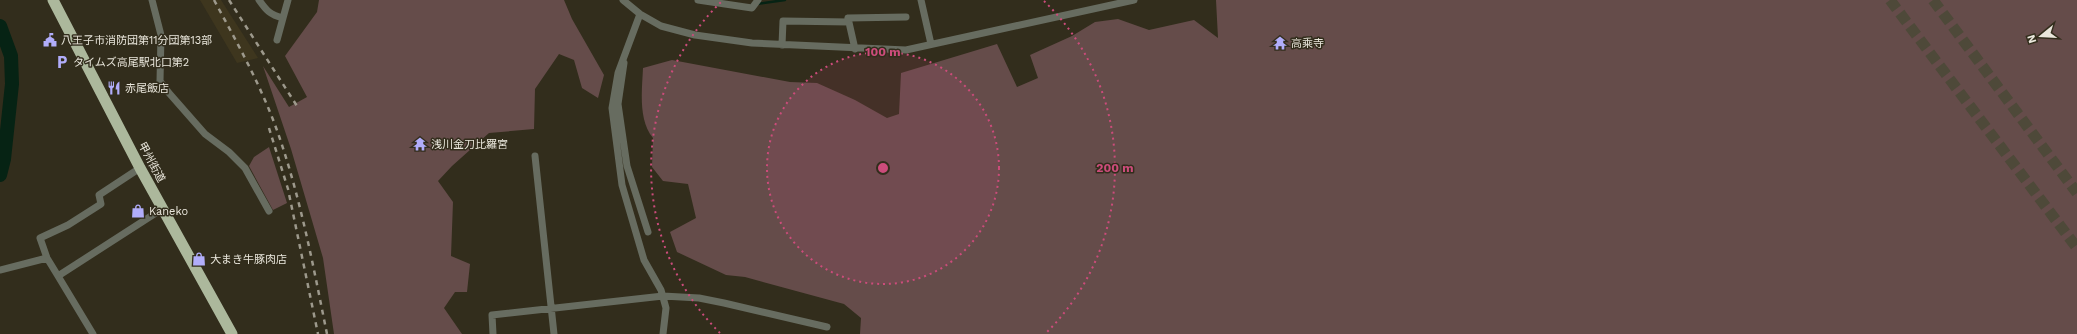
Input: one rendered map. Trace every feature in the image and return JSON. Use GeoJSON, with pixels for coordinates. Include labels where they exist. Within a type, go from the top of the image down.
{"type":"FeatureCollection","features":[{"type":"Feature","properties":{"kind":"highway","name":"甲州街道"},"geometry":{"type":"LineString","coordinates":[[53,0],[140,168],[232,334]]}},
{"type":"Feature","properties":{"kind":"street"},"geometry":{"type":"LineString","coordinates":[[152,0],[161,35],[160,81],[206,134],[229,152],[245,168],[269,211]]}},
{"type":"Feature","properties":{"kind":"street"},"geometry":{"type":"LineString","coordinates":[[259,0],[266,11],[273,16],[283,18]]}},
{"type":"Feature","properties":{"kind":"street"},"geometry":{"type":"LineString","coordinates":[[277,40],[288,0]]}},
{"type":"Feature","properties":{"kind":"street"},"geometry":{"type":"LineString","coordinates":[[623,0],[640,14],[661,26],[695,35],[752,44],[906,50],[1134,0]]}},
{"type":"Feature","properties":{"kind":"street"},"geometry":{"type":"LineString","coordinates":[[698,0],[752,8],[758,0]]}},
{"type":"Feature","properties":{"kind":"street"},"geometry":{"type":"LineString","coordinates":[[921,0],[931,44]]}},
{"type":"Feature","properties":{"kind":"street"},"geometry":{"type":"LineString","coordinates":[[640,14],[618,74],[612,108],[622,185],[644,260],[663,296],[666,308],[663,334]]}},
{"type":"Feature","properties":{"kind":"street"},"geometry":{"type":"LineString","coordinates":[[855,49],[848,18],[906,17]]}},
{"type":"Feature","properties":{"kind":"street"},"geometry":{"type":"LineString","coordinates":[[782,45],[783,21],[849,22]]}},
{"type":"Feature","properties":{"kind":"street"},"geometry":{"type":"LineString","coordinates":[[624,57],[624,71],[618,104],[627,166],[648,232]]}},
{"type":"Feature","properties":{"kind":"street"},"geometry":{"type":"LineString","coordinates":[[535,156],[554,334]]}},
{"type":"Feature","properties":{"kind":"street"},"geometry":{"type":"LineString","coordinates":[[93,334],[47,258],[40,238],[68,225],[101,204],[99,195],[140,168]]}},
{"type":"Feature","properties":{"kind":"street"},"geometry":{"type":"LineString","coordinates":[[58,276],[162,209]]}},
{"type":"Feature","properties":{"kind":"street"},"geometry":{"type":"LineString","coordinates":[[0,270],[47,258]]}},
{"type":"Feature","properties":{"kind":"street"},"geometry":{"type":"LineString","coordinates":[[493,334],[492,315],[663,296],[699,298],[827,327]]}},
{"type":"Feature","properties":{"kind":"shaded area"},"geometry":{"type":"Polygon","coordinates":[[[200,0],[221,0],[258,58],[237,63],[200,0]]]}},
{"type":"Feature","properties":{"kind":"shaded area"},"geometry":{"type":"Polygon","coordinates":[[[319,0],[564,0],[572,19],[604,75],[598,98],[582,88],[574,60],[559,54],[535,89],[534,129],[489,133],[452,166],[438,181],[453,202],[451,256],[470,264],[467,292],[455,292],[444,308],[462,334],[334,334],[323,258],[291,149],[263,66],[289,107],[307,97],[285,56],[317,12],[319,0]]]}},
{"type":"Feature","properties":{"kind":"shaded area"},"geometry":{"type":"Polygon","coordinates":[[[1216,0],[2077,0],[2077,334],[860,334],[861,318],[844,304],[745,277],[726,275],[677,252],[670,232],[696,218],[688,184],[663,181],[652,167],[653,138],[645,123],[642,104],[643,68],[672,60],[790,82],[817,83],[855,100],[887,118],[899,114],[901,73],[997,44],[1017,87],[1038,78],[1030,55],[1072,36],[1095,22],[1118,19],[1149,30],[1194,20],[1218,38],[1216,0]]]}},
{"type":"Feature","properties":{"kind":"shaded area"},"geometry":{"type":"Polygon","coordinates":[[[269,147],[287,203],[273,210],[249,166],[254,157],[269,147]]]}},
{"type":"Feature","properties":{"kind":"waterway"},"geometry":{"type":"LineString","coordinates":[[756,4],[785,0]]}},
{"type":"Feature","properties":{"kind":"waterway"},"geometry":{"type":"LineString","coordinates":[[0,26],[11,56],[12,84],[4,159],[0,175]]}},
{"type":"Feature","properties":{"kind":"tunnel"},"geometry":{"type":"LineString","coordinates":[[1890,0],[2077,248]]}},
{"type":"Feature","properties":{"kind":"tunnel"},"geometry":{"type":"LineString","coordinates":[[1933,0],[2077,193]]}},
{"type":"Feature","properties":{"kind":"railway"},"geometry":{"type":"LineString","coordinates":[[214,0],[242,52],[275,124],[301,214],[327,334]]}},
{"type":"Feature","properties":{"kind":"railway"},"geometry":{"type":"LineString","coordinates":[[229,0],[297,106]]}},
{"type":"Feature","properties":{"kind":"railway"},"geometry":{"type":"LineString","coordinates":[[269,128],[288,189],[318,334]]}},
{"type":"Feature","properties":{"kind":"place","name":"八王子市消防団第11分団第13部"},"geometry":{"type":"Point","coordinates":[50,40]}},
{"type":"Feature","properties":{"kind":"place","name":"高乘寺"},"geometry":{"type":"Point","coordinates":[1280,43]}},
{"type":"Feature","properties":{"kind":"place","name":"タイムズ高尾駅北口第2"},"geometry":{"type":"Point","coordinates":[62,62]}},
{"type":"Feature","properties":{"kind":"place","name":"赤尾飯店"},"geometry":{"type":"Point","coordinates":[114,88]}},
{"type":"Feature","properties":{"kind":"place","name":"浅川金刀比羅宮"},"geometry":{"type":"Point","coordinates":[420,144]}},
{"type":"Feature","properties":{"kind":"place","name":"Kaneko"},"geometry":{"type":"Point","coordinates":[138,211]}},
{"type":"Feature","properties":{"kind":"place","name":"大まき牛豚肉店"},"geometry":{"type":"Point","coordinates":[199,259]}}]}
